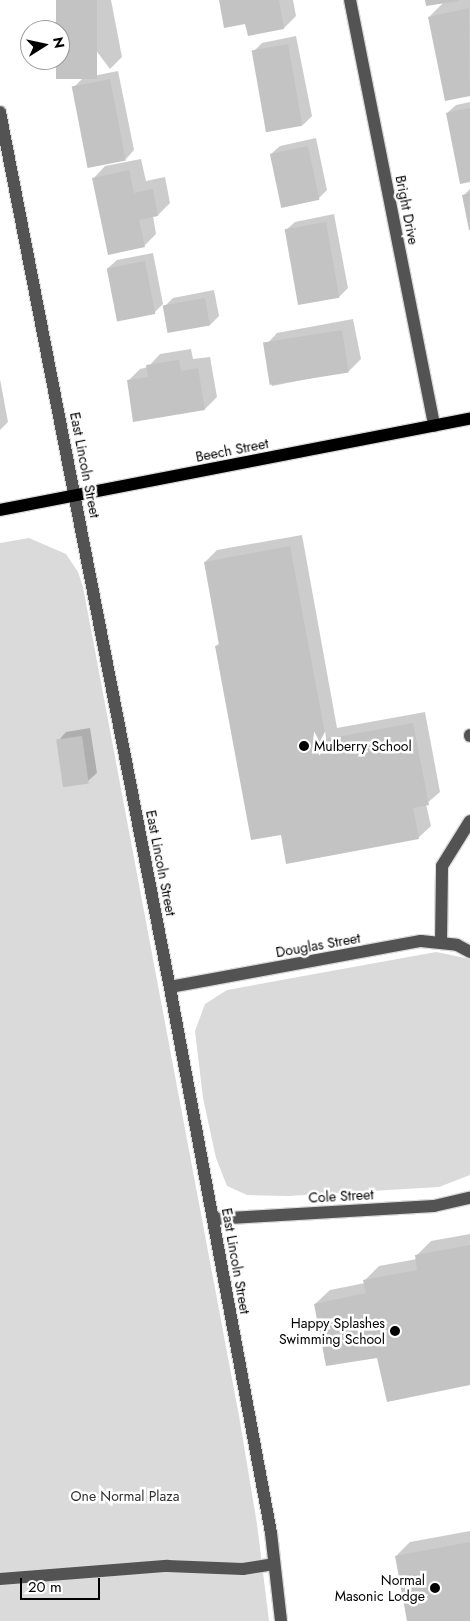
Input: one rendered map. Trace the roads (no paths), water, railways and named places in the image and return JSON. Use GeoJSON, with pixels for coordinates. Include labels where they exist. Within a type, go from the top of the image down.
{"type":"FeatureCollection","features":[{"type":"Feature","properties":{"kind":"main road","name":"Beech Street"},"geometry":{"type":"LineString","coordinates":[[0,510],[470,419]]}},
{"type":"Feature","properties":{"kind":"street","name":"Bright Drive"},"geometry":{"type":"LineString","coordinates":[[350,0],[434,426]]}},
{"type":"Feature","properties":{"kind":"street","name":"East Lincoln Street"},"geometry":{"type":"LineString","coordinates":[[0,112],[170,987],[271,1533],[281,1621]]}},
{"type":"Feature","properties":{"kind":"street"},"geometry":{"type":"LineString","coordinates":[[441,942],[442,866],[470,821]]}},
{"type":"Feature","properties":{"kind":"street","name":"Douglas Street"},"geometry":{"type":"LineString","coordinates":[[170,987],[421,941],[457,945],[470,952]]}},
{"type":"Feature","properties":{"kind":"street","name":"Cole Street"},"geometry":{"type":"LineString","coordinates":[[213,1219],[434,1206],[470,1198]]}},
{"type":"Feature","properties":{"kind":"street"},"geometry":{"type":"LineString","coordinates":[[0,1579],[168,1566],[243,1569],[274,1564]]}},
{"type":"Feature","properties":{"kind":"place","name":"Mulberry School"},"geometry":{"type":"Point","coordinates":[304,746]}},
{"type":"Feature","properties":{"kind":"place","name":"Happy Splashes Swimming School"},"geometry":{"type":"Point","coordinates":[395,1331]}},
{"type":"Feature","properties":{"kind":"place","name":"Normal Masonic Lodge"},"geometry":{"type":"Point","coordinates":[435,1588]}},
{"type":"Feature","properties":{"kind":"park label","name":"One Normal Plaza"},"geometry":{"type":"Point","coordinates":[125,1496]}}]}
